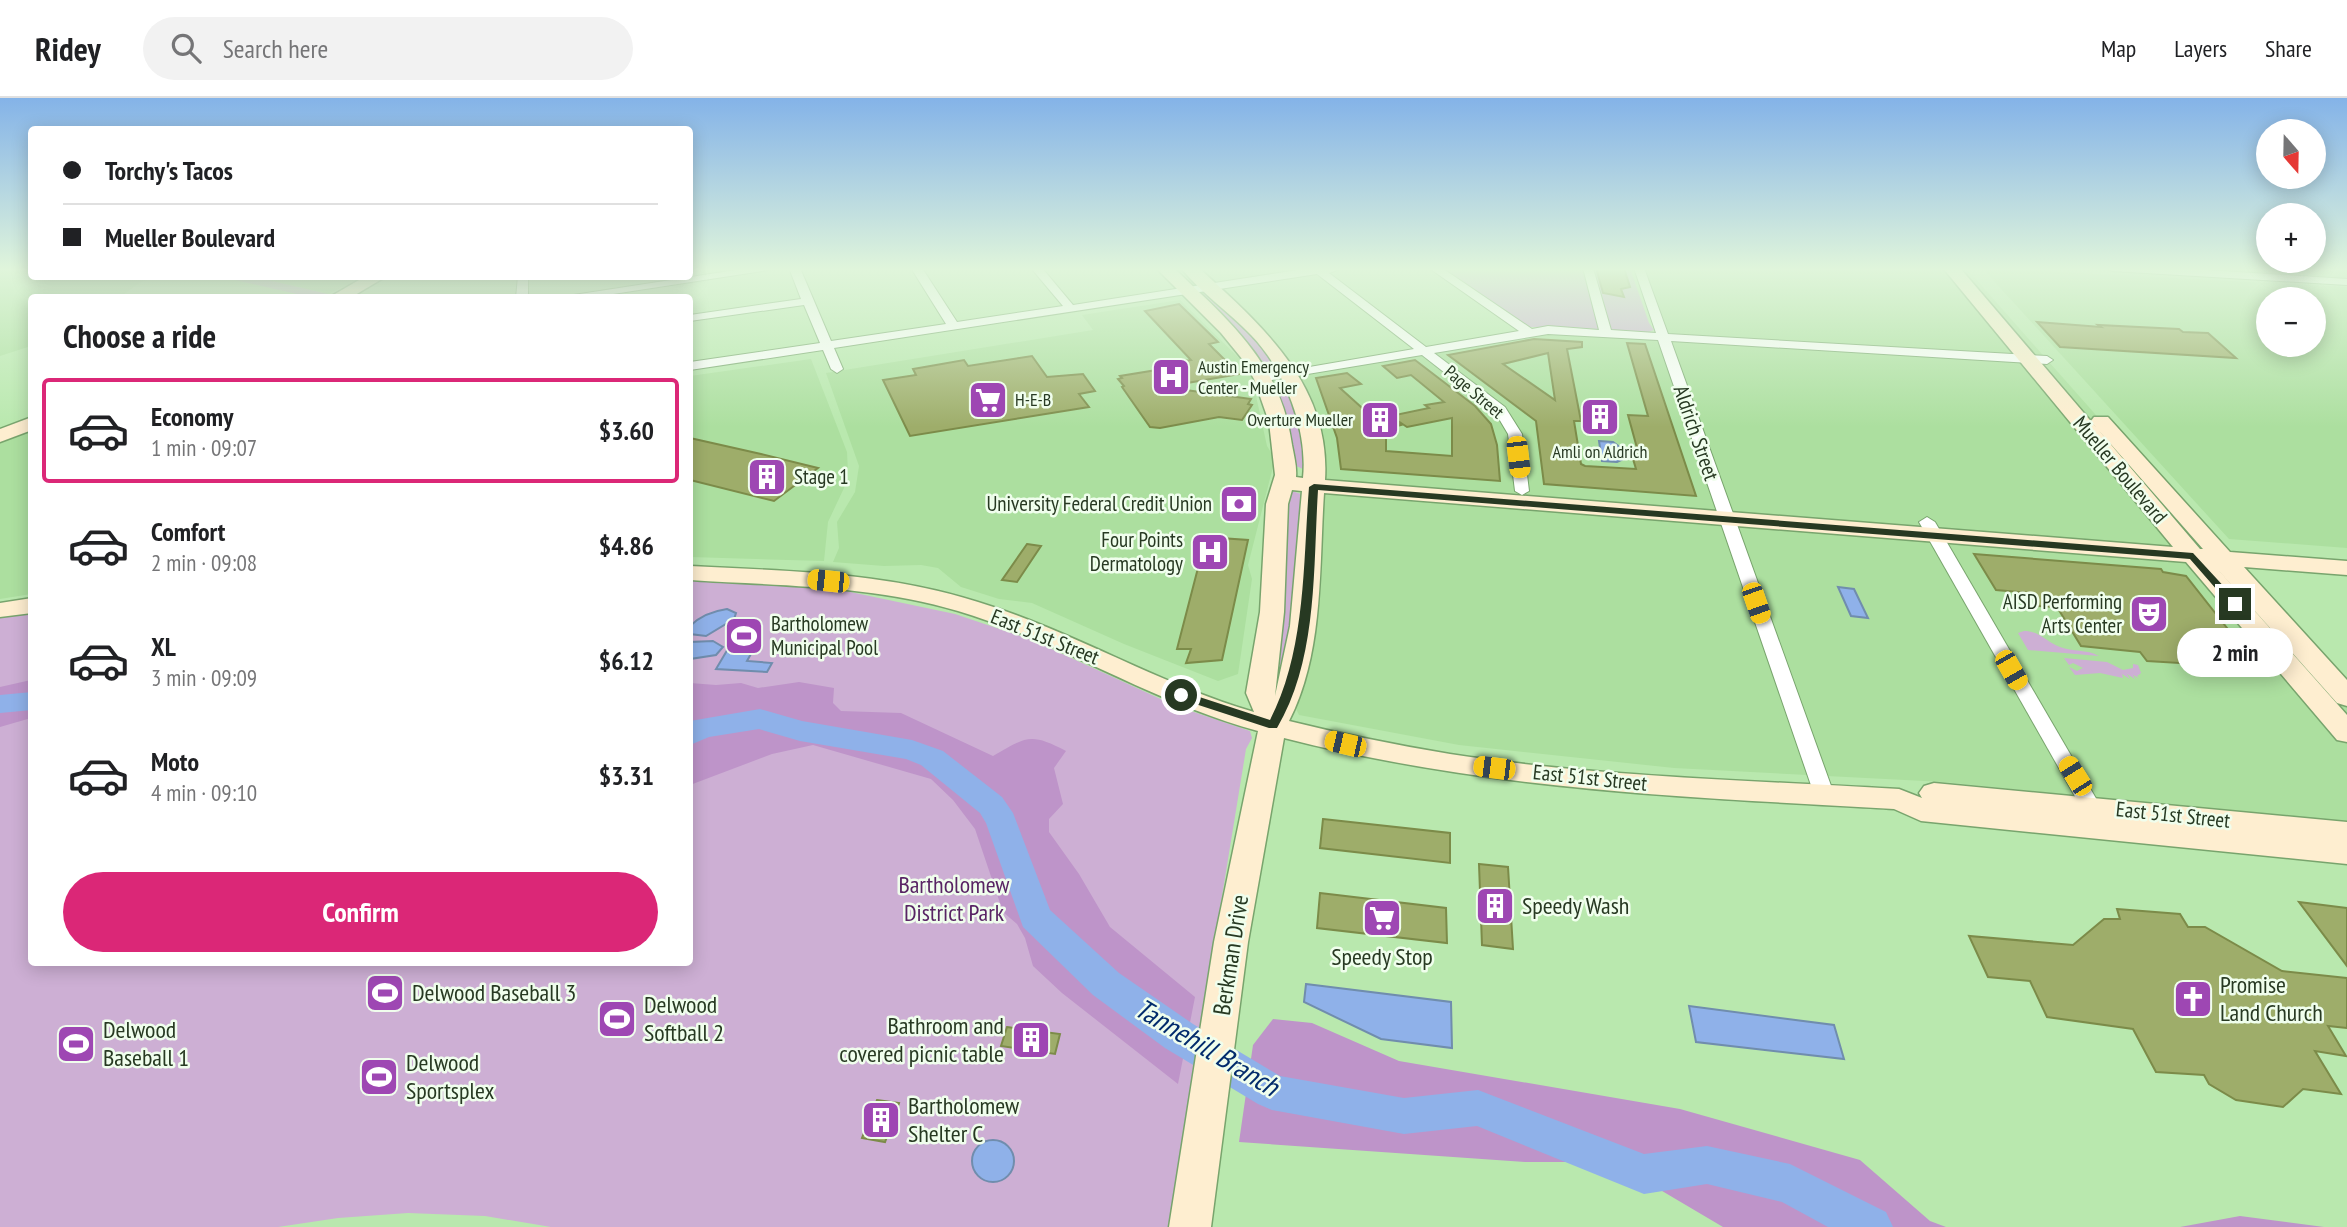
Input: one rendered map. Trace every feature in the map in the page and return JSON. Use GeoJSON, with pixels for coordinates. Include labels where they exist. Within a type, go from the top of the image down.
{"type":"FeatureCollection","features":[{"type":"Feature","properties":{"kind":"street"},"geometry":{"type":"LineString","coordinates":[[816,321],[837,369]]}},
{"type":"Feature","properties":{"kind":"street"},"geometry":{"type":"LineString","coordinates":[[950,321],[954,327]]}},
{"type":"Feature","properties":{"kind":"street"},"geometry":{"type":"LineString","coordinates":[[693,366],[995,321]]}},
{"type":"Feature","properties":{"kind":"street"},"geometry":{"type":"LineString","coordinates":[[1217,321],[1235,338],[1263,379],[1279,422],[1285,479],[1277,504],[1272,611],[1260,693],[1273,725]]}},
{"type":"Feature","properties":{"kind":"street","name":"Berkman Drive"},"geometry":{"type":"LineString","coordinates":[[1190,1227],[1231,942],[1273,725],[1288,696],[1303,626],[1314,482],[1311,429],[1288,374],[1265,340],[1245,321]]}},
{"type":"Feature","properties":{"kind":"street","name":"Page Street"},"geometry":{"type":"LineString","coordinates":[[1384,321],[1507,418],[1516,434],[1522,491]]}},
{"type":"Feature","properties":{"kind":"street"},"geometry":{"type":"LineString","coordinates":[[1511,321],[1528,332]]}},
{"type":"Feature","properties":{"kind":"street"},"geometry":{"type":"LineString","coordinates":[[1603,321],[1606,333]]}},
{"type":"Feature","properties":{"kind":"street","name":"Aldrich Street"},"geometry":{"type":"LineString","coordinates":[[1658,321],[1824,794]]}},
{"type":"Feature","properties":{"kind":"street","name":"Mueller Boulevard"},"geometry":{"type":"LineString","coordinates":[[1994,321],[2025,359],[2202,550],[2347,697]]}},
{"type":"Feature","properties":{"kind":"street","name":"Mueller Boulevard"},"geometry":{"type":"LineString","coordinates":[[2012,321],[2202,550],[2347,733]]}},
{"type":"Feature","properties":{"kind":"street"},"geometry":{"type":"LineString","coordinates":[[1263,379],[1528,332],[1663,336],[2047,360]]}},
{"type":"Feature","properties":{"kind":"street"},"geometry":{"type":"LineString","coordinates":[[0,436],[28,425]]}},
{"type":"Feature","properties":{"kind":"street"},"geometry":{"type":"LineString","coordinates":[[1285,479],[2202,550],[2347,555]]}},
{"type":"Feature","properties":{"kind":"street"},"geometry":{"type":"LineString","coordinates":[[1314,482],[1522,491],[1724,513]]}},
{"type":"Feature","properties":{"kind":"street"},"geometry":{"type":"LineString","coordinates":[[1931,529],[2091,807]]}},
{"type":"Feature","properties":{"kind":"street"},"geometry":{"type":"LineString","coordinates":[[2202,550],[2347,568]]}},
{"type":"Feature","properties":{"kind":"street","name":"East 51st Street"},"geometry":{"type":"LineString","coordinates":[[693,573],[845,583],[963,605],[1032,628],[1195,701],[1366,749],[1658,786],[1899,799],[1909,791],[2347,833]]}},
{"type":"Feature","properties":{"kind":"street"},"geometry":{"type":"LineString","coordinates":[[0,610],[28,606]]}},
{"type":"Feature","properties":{"kind":"street"},"geometry":{"type":"LineString","coordinates":[[1899,799],[1921,810],[2203,838]]}},
{"type":"Feature","properties":{"kind":"street","name":"East 51st Street"},"geometry":{"type":"LineString","coordinates":[[2203,838],[2347,853]]}},
{"type":"Feature","properties":{"kind":"shaded area"},"geometry":{"type":"Polygon","coordinates":[[[0,321],[28,321],[28,347],[0,356],[0,321]]]}},
{"type":"Feature","properties":{"kind":"shaded area"},"geometry":{"type":"Polygon","coordinates":[[[1086,321],[1201,321],[1238,357],[1249,364],[1267,446],[1275,459],[1248,565],[1252,579],[1238,674],[1218,681],[1124,644],[1032,603],[999,599],[961,587],[938,568],[833,562],[839,548],[837,522],[855,492],[859,466],[826,373],[1093,330],[1086,321]]]}},
{"type":"Feature","properties":{"kind":"shaded area"},"geometry":{"type":"Polygon","coordinates":[[[1657,321],[2013,321],[2347,699],[2347,823],[1944,782],[1674,768],[1459,745],[1299,715],[1290,697],[1302,631],[1305,411],[1300,376],[1422,350],[1532,331],[1662,336],[1657,321]]]}},
{"type":"Feature","properties":{"kind":"shaded area"},"geometry":{"type":"Polygon","coordinates":[[[2030,321],[2256,321],[2256,357],[2326,357],[2326,321],[2347,321],[2347,548],[2229,539],[2030,321]]]}},
{"type":"Feature","properties":{"kind":"shaded area"},"geometry":{"type":"Polygon","coordinates":[[[811,359],[847,452],[848,473],[828,522],[824,561],[693,557],[693,376],[811,359]]]}},
{"type":"Feature","properties":{"kind":"shaded area"},"geometry":{"type":"Polygon","coordinates":[[[28,428],[28,594],[0,599],[0,440],[28,428]]]}},
{"type":"Feature","properties":{"kind":"shaded area"},"geometry":{"type":"Polygon","coordinates":[[[28,681],[28,719],[0,727],[0,687],[28,681]]]}},
{"type":"Feature","properties":{"kind":"shaded area"},"geometry":{"type":"Polygon","coordinates":[[[799,682],[834,688],[833,703],[841,711],[901,713],[993,756],[1028,739],[1044,741],[1066,751],[1054,768],[1063,804],[1049,819],[1049,832],[1079,874],[1110,927],[1195,997],[1178,1084],[1062,993],[1033,966],[1025,938],[1017,924],[1003,912],[975,829],[953,800],[931,779],[813,745],[772,754],[693,784],[693,683],[741,683],[758,688],[799,682]]]}},
{"type":"Feature","properties":{"kind":"shaded area"},"geometry":{"type":"Polygon","coordinates":[[[1273,1019],[1312,1023],[1399,1061],[1680,1109],[1860,1160],[1930,1221],[1946,1227],[1723,1227],[1657,1188],[1591,1162],[1525,1162],[1239,1142],[1253,1045],[1273,1019]]]}},
{"type":"Feature","properties":{"kind":"shaded area"},"geometry":{"type":"Polygon","coordinates":[[[2240,1216],[2324,1227],[2180,1227],[2240,1216]]]}},
{"type":"Feature","properties":{"kind":"green space"},"geometry":{"type":"Polygon","coordinates":[[[1224,321],[1239,321],[1255,334],[1278,370],[1268,367],[1224,321]]]}},
{"type":"Feature","properties":{"kind":"green space"},"geometry":{"type":"Polygon","coordinates":[[[1520,321],[1648,321],[1654,330],[1645,333],[1571,327],[1530,327],[1520,321]]]}},
{"type":"Feature","properties":{"kind":"green space"},"geometry":{"type":"Polygon","coordinates":[[[1273,385],[1286,388],[1306,430],[1303,469],[1296,466],[1291,434],[1273,385]]]}},
{"type":"Feature","properties":{"kind":"green space"},"geometry":{"type":"Polygon","coordinates":[[[1292,491],[1301,494],[1296,542],[1299,567],[1284,674],[1276,693],[1284,506],[1292,491]]]}},
{"type":"Feature","properties":{"kind":"green space","name":"Bartholomew District Park"},"geometry":{"type":"Polygon","coordinates":[[[693,580],[841,590],[955,614],[1032,640],[1176,706],[1250,731],[1252,738],[1246,749],[1168,1227],[551,1227],[485,1216],[408,1213],[338,1218],[278,1227],[0,1227],[0,617],[28,612],[28,966],[693,966],[693,580]]]}},
{"type":"Feature","properties":{"kind":"green space"},"geometry":{"type":"Polygon","coordinates":[[[2018,633],[2034,633],[2060,647],[2099,656],[2028,650],[2018,633]]]}},
{"type":"Feature","properties":{"kind":"green space"},"geometry":{"type":"Polygon","coordinates":[[[2064,658],[2107,662],[2123,670],[2133,668],[2133,664],[2138,665],[2141,673],[2137,676],[2139,678],[2133,675],[2135,679],[2127,674],[2130,679],[2122,674],[2123,678],[2100,673],[2075,675],[2069,667],[2077,671],[2083,668],[2073,663],[2069,665],[2064,658]]]}},
{"type":"Feature","properties":{"kind":"water"},"geometry":{"type":"Polygon","coordinates":[[[1599,441],[1613,442],[1625,451],[1626,458],[1617,462],[1602,461],[1599,441]]]}},
{"type":"Feature","properties":{"kind":"water"},"geometry":{"type":"Polygon","coordinates":[[[1838,587],[1854,589],[1868,618],[1851,616],[1838,587]]]}},
{"type":"Feature","properties":{"kind":"water"},"geometry":{"type":"Polygon","coordinates":[[[727,609],[736,613],[734,619],[706,636],[693,634],[693,623],[712,613],[727,609]]]}},
{"type":"Feature","properties":{"kind":"water"},"geometry":{"type":"Polygon","coordinates":[[[731,636],[760,638],[747,661],[772,663],[767,672],[716,669],[732,642],[731,636]]]}},
{"type":"Feature","properties":{"kind":"water"},"geometry":{"type":"Polygon","coordinates":[[[713,641],[723,647],[716,655],[693,659],[693,642],[713,641]]]}},
{"type":"Feature","properties":{"kind":"water"},"geometry":{"type":"Polygon","coordinates":[[[1306,984],[1451,1002],[1452,1048],[1381,1039],[1304,1002],[1306,984]]]}},
{"type":"Feature","properties":{"kind":"water"},"geometry":{"type":"Polygon","coordinates":[[[1689,1006],[1834,1025],[1844,1059],[1696,1042],[1689,1006]]]}},
{"type":"Feature","properties":{"kind":"water"},"geometry":{"type":"Polygon","coordinates":[[[993,1140],[1008,1146],[1014,1161],[1008,1176],[993,1182],[978,1176],[972,1161],[978,1146],[993,1140]]]}},
{"type":"Feature","properties":{"kind":"building"},"geometry":{"type":"Polygon","coordinates":[[[1154,321],[1196,321],[1218,342],[1209,344],[1239,374],[1164,387],[1251,399],[1248,404],[1252,405],[1242,420],[1219,417],[1160,428],[1150,427],[1118,379],[1122,378],[1120,376],[1181,366],[1177,362],[1191,360],[1154,321]]]}},
{"type":"Feature","properties":{"kind":"building"},"geometry":{"type":"Polygon","coordinates":[[[2037,322],[2179,329],[2183,332],[2208,333],[2236,358],[2060,347],[2037,322]]]}},
{"type":"Feature","properties":{"kind":"building","name":"Amli on Aldrich"},"geometry":{"type":"Polygon","coordinates":[[[1534,339],[1582,342],[1582,347],[1567,349],[1581,421],[1574,421],[1581,464],[1636,469],[1633,459],[1640,459],[1628,415],[1648,416],[1627,343],[1645,344],[1696,496],[1544,484],[1536,421],[1448,355],[1534,339]],[[1548,353],[1503,364],[1555,400],[1548,353]]]}},
{"type":"Feature","properties":{"kind":"building","name":"H-E-B"},"geometry":{"type":"Polygon","coordinates":[[[1032,356],[1047,377],[1083,374],[1095,391],[1079,394],[1089,407],[910,436],[883,380],[916,375],[913,369],[964,360],[968,366],[1032,356]]]}},
{"type":"Feature","properties":{"kind":"building","name":"Overture Mueller"},"geometry":{"type":"Polygon","coordinates":[[[1415,360],[1475,406],[1491,424],[1497,445],[1500,481],[1341,469],[1337,438],[1316,378],[1347,373],[1361,384],[1340,388],[1371,416],[1388,412],[1391,416],[1444,402],[1411,375],[1397,378],[1383,366],[1415,360]],[[1452,418],[1407,427],[1395,419],[1401,425],[1386,429],[1386,451],[1452,456],[1452,418]]]}},
{"type":"Feature","properties":{"kind":"building"},"geometry":{"type":"Polygon","coordinates":[[[693,439],[818,468],[774,501],[693,481],[693,439]]]}},
{"type":"Feature","properties":{"kind":"building"},"geometry":{"type":"Polygon","coordinates":[[[1206,537],[1248,540],[1222,660],[1186,663],[1191,649],[1177,649],[1206,537]]]}},
{"type":"Feature","properties":{"kind":"building"},"geometry":{"type":"Polygon","coordinates":[[[1027,544],[1041,546],[1017,582],[1002,580],[1027,544]]]}},
{"type":"Feature","properties":{"kind":"building","name":"AISD Performing Arts Center"},"geometry":{"type":"Polygon","coordinates":[[[1974,554],[2161,569],[2163,572],[2186,576],[2253,661],[2189,655],[2195,664],[2147,661],[2140,652],[2081,646],[2057,607],[2038,606],[2030,593],[1996,590],[1974,554]]]}},
{"type":"Feature","properties":{"kind":"building"},"geometry":{"type":"Polygon","coordinates":[[[1323,819],[1450,833],[1450,863],[1320,848],[1323,819]]]}},
{"type":"Feature","properties":{"kind":"building","name":"Speedy Wash"},"geometry":{"type":"Polygon","coordinates":[[[1479,864],[1508,867],[1513,949],[1482,945],[1479,864]]]}},
{"type":"Feature","properties":{"kind":"building","name":"Speedy Stop"},"geometry":{"type":"Polygon","coordinates":[[[1320,893],[1446,908],[1447,943],[1317,928],[1320,893]]]}},
{"type":"Feature","properties":{"kind":"building","name":"Promise Land Church"},"geometry":{"type":"Polygon","coordinates":[[[2299,902],[2347,908],[2347,966],[2299,902]]]}},
{"type":"Feature","properties":{"kind":"building","name":"Promise Land Church"},"geometry":{"type":"Polygon","coordinates":[[[2117,909],[2180,914],[2188,927],[2205,927],[2282,971],[2347,978],[2347,1028],[2328,1026],[2346,1056],[2315,1051],[2341,1094],[2303,1089],[2283,1107],[2236,1100],[2209,1084],[2204,1075],[2156,1072],[2133,1029],[2047,1017],[2030,981],[1988,977],[1969,936],[2073,945],[2104,919],[2120,919],[2117,909]]]}},
{"type":"Feature","properties":{"kind":"building","name":"Bathroom and covered picnic table"},"geometry":{"type":"Polygon","coordinates":[[[1007,1027],[1060,1034],[1055,1054],[1001,1046],[1007,1027]]]}},
{"type":"Feature","properties":{"kind":"building","name":"Bartholomew Shelter C"},"geometry":{"type":"Polygon","coordinates":[[[877,1100],[899,1103],[885,1142],[862,1138],[877,1100]]]}},
{"type":"Feature","properties":{"kind":"waterway","name":"Tannehill Branch"},"geometry":{"type":"LineString","coordinates":[[0,704],[28,701]]}},
{"type":"Feature","properties":{"kind":"waterway","name":"Tannehill Branch"},"geometry":{"type":"LineString","coordinates":[[693,733],[701,728],[760,719],[800,731],[912,750],[932,758],[991,805],[1002,821],[1035,917],[1106,984],[1179,1036],[1272,1092],[1404,1116],[1478,1108],[1644,1174],[1707,1165],[1790,1184],[1871,1227]]}},
{"type":"Feature","properties":{"kind":"place","name":"Austin Emergency Center - Mueller"},"geometry":{"type":"Point","coordinates":[1171,377]}},
{"type":"Feature","properties":{"kind":"place","name":"H-E-B"},"geometry":{"type":"Point","coordinates":[988,400]}},
{"type":"Feature","properties":{"kind":"place","name":"Amli on Aldrich"},"geometry":{"type":"Point","coordinates":[1600,417]}},
{"type":"Feature","properties":{"kind":"place","name":"Overture Mueller"},"geometry":{"type":"Point","coordinates":[1380,420]}},
{"type":"Feature","properties":{"kind":"place","name":"Stage 1"},"geometry":{"type":"Point","coordinates":[767,477]}},
{"type":"Feature","properties":{"kind":"place","name":"University Federal Credit Union"},"geometry":{"type":"Point","coordinates":[1239,504]}},
{"type":"Feature","properties":{"kind":"place","name":"Four Points Dermatology"},"geometry":{"type":"Point","coordinates":[1210,552]}},
{"type":"Feature","properties":{"kind":"place","name":"AISD Performing Arts Center"},"geometry":{"type":"Point","coordinates":[2149,614]}},
{"type":"Feature","properties":{"kind":"place","name":"Bartholomew Municipal Pool"},"geometry":{"type":"Point","coordinates":[744,636]}},
{"type":"Feature","properties":{"kind":"place","name":"Speedy Wash"},"geometry":{"type":"Point","coordinates":[1495,906]}},
{"type":"Feature","properties":{"kind":"place","name":"Speedy Stop"},"geometry":{"type":"Point","coordinates":[1382,918]}},
{"type":"Feature","properties":{"kind":"place","name":"Delwood Baseball 3"},"geometry":{"type":"Point","coordinates":[385,993]}},
{"type":"Feature","properties":{"kind":"place","name":"Promise Land Church"},"geometry":{"type":"Point","coordinates":[2193,999]}},
{"type":"Feature","properties":{"kind":"place","name":"Delwood Softball 2"},"geometry":{"type":"Point","coordinates":[617,1019]}},
{"type":"Feature","properties":{"kind":"place","name":"Bathroom and covered picnic table"},"geometry":{"type":"Point","coordinates":[1031,1040]}},
{"type":"Feature","properties":{"kind":"place","name":"Delwood Baseball 1"},"geometry":{"type":"Point","coordinates":[76,1044]}},
{"type":"Feature","properties":{"kind":"place","name":"Delwood Sportsplex"},"geometry":{"type":"Point","coordinates":[379,1077]}},
{"type":"Feature","properties":{"kind":"place","name":"Bartholomew Shelter C"},"geometry":{"type":"Point","coordinates":[881,1120]}},
{"type":"Feature","properties":{"kind":"route"},"geometry":{"type":"LineString","coordinates":[[1181,695],[1273,725],[1288,696],[1303,626],[1314,487],[2193,556],[2235,604]]}}]}
